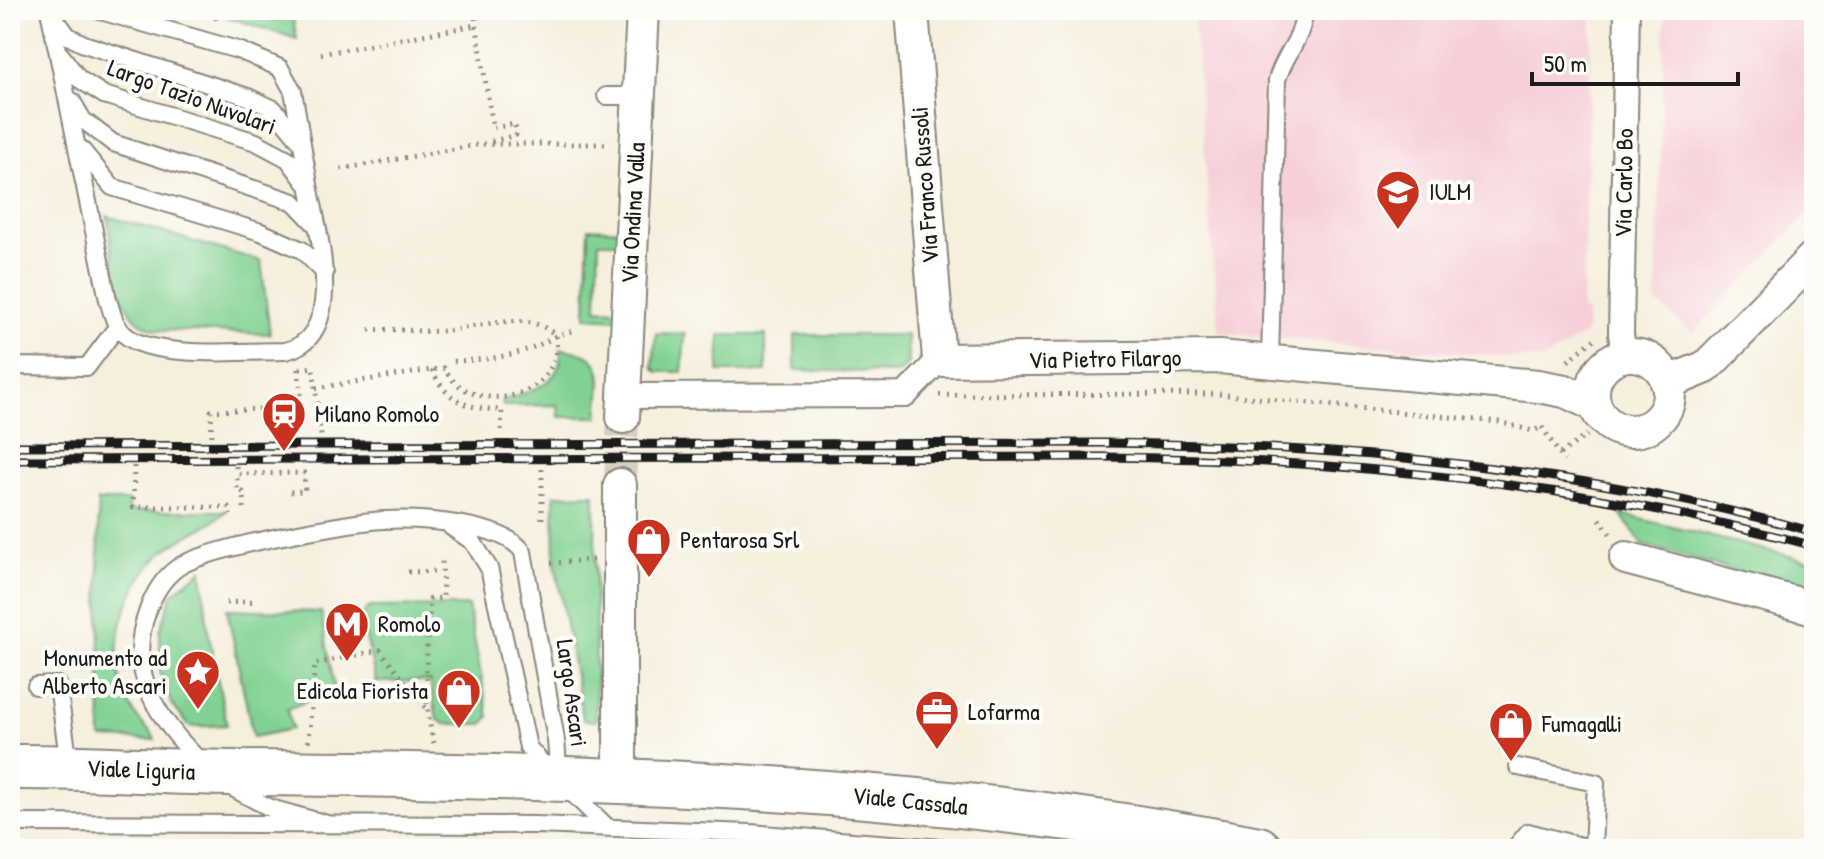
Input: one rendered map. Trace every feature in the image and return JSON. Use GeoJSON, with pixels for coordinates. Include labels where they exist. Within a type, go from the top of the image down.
{"type":"FeatureCollection","features":[{"type":"Feature","properties":{"kind":"main road","name":"Viale Liguria"},"geometry":{"type":"LineString","coordinates":[[10,767],[212,773]]}},
{"type":"Feature","properties":{"kind":"main road","name":"Viale Cassala"},"geometry":{"type":"LineString","coordinates":[[212,773],[559,780],[757,788],[938,803],[1149,830],[1259,849]]}},
{"type":"Feature","properties":{"kind":"street","name":"Via Ondina Valla"},"geometry":{"type":"LineString","coordinates":[[624,406],[643,10]]}},
{"type":"Feature","properties":{"kind":"street","name":"Via Franco Russoli"},"geometry":{"type":"LineString","coordinates":[[912,10],[939,360]]}},
{"type":"Feature","properties":{"kind":"street","name":"Via Carlo Bo"},"geometry":{"type":"LineString","coordinates":[[1624,356],[1621,334],[1627,10]]}},
{"type":"Feature","properties":{"kind":"street"},"geometry":{"type":"LineString","coordinates":[[1667,383],[1706,367],[1814,257]]}},
{"type":"Feature","properties":{"kind":"street"},"geometry":{"type":"LineString","coordinates":[[1624,356],[1646,359],[1658,367],[1667,383],[1665,409],[1654,423],[1642,429],[1630,431],[1591,420],[1598,374],[1607,364],[1624,356]]}},
{"type":"Feature","properties":{"kind":"street","name":"Via Pietro Filargo"},"geometry":{"type":"LineString","coordinates":[[939,360],[1219,357],[1538,386],[1565,391],[1591,420]]}},
{"type":"Feature","properties":{"kind":"street"},"geometry":{"type":"LineString","coordinates":[[624,406],[905,395],[939,360]]}},
{"type":"Feature","properties":{"kind":"street"},"geometry":{"type":"LineString","coordinates":[[620,485],[620,783]]}},
{"type":"Feature","properties":{"kind":"street"},"geometry":{"type":"LineString","coordinates":[[1626,558],[1814,608]]}},
{"type":"Feature","properties":{"kind":"lane","name":"Largo Tazio Nuvolari"},"geometry":{"type":"LineString","coordinates":[[50,11],[117,327],[126,337],[151,347],[290,351],[311,336],[317,323],[325,273],[293,91],[280,68],[241,51],[97,10]]}},
{"type":"Feature","properties":{"kind":"lane"},"geometry":{"type":"LineString","coordinates":[[1270,362],[1277,80],[1281,66],[1303,31],[1304,10]]}},
{"type":"Feature","properties":{"kind":"lane","name":"Largo Tazio Nuvolari"},"geometry":{"type":"LineString","coordinates":[[50,11],[68,36],[84,44],[248,97],[274,109],[302,143]]}},
{"type":"Feature","properties":{"kind":"lane","name":"Largo Tazio Nuvolari"},"geometry":{"type":"LineString","coordinates":[[58,52],[79,79],[104,95],[256,142],[288,159],[310,187]]}},
{"type":"Feature","properties":{"kind":"lane","name":"Largo Tazio Nuvolari"},"geometry":{"type":"LineString","coordinates":[[66,93],[83,120],[113,143],[294,202],[316,225]]}},
{"type":"Feature","properties":{"kind":"lane"},"geometry":{"type":"LineString","coordinates":[[606,96],[639,96]]}},
{"type":"Feature","properties":{"kind":"lane","name":"Largo Tazio Nuvolari"},"geometry":{"type":"LineString","coordinates":[[76,140],[87,161],[112,187],[261,232],[302,250],[325,273]]}},
{"type":"Feature","properties":{"kind":"lane"},"geometry":{"type":"LineString","coordinates":[[10,366],[87,367],[117,327]]}},
{"type":"Feature","properties":{"kind":"lane","name":"Largo Ascari"},"geometry":{"type":"LineString","coordinates":[[212,773],[183,744],[147,692],[141,673],[141,633],[150,605],[166,578],[192,559],[231,548],[383,520],[430,522],[503,535],[523,552],[556,740],[559,780]]}},
{"type":"Feature","properties":{"kind":"lane","name":"Largo Ascari"},"geometry":{"type":"LineString","coordinates":[[430,522],[466,536],[485,559],[496,589],[528,747],[559,780]]}},
{"type":"Feature","properties":{"kind":"lane"},"geometry":{"type":"LineString","coordinates":[[36,686],[58,685],[70,767]]}},
{"type":"Feature","properties":{"kind":"lane"},"geometry":{"type":"LineString","coordinates":[[1514,849],[1528,832],[1593,849],[1596,783],[1518,767]]}},
{"type":"Feature","properties":{"kind":"lane","name":"Viale Liguria"},"geometry":{"type":"LineString","coordinates":[[212,773],[254,802],[327,824]]}},
{"type":"Feature","properties":{"kind":"lane"},"geometry":{"type":"LineString","coordinates":[[559,780],[608,828]]}},
{"type":"Feature","properties":{"kind":"lane"},"geometry":{"type":"LineString","coordinates":[[10,823],[327,824]]}},
{"type":"Feature","properties":{"kind":"lane","name":"Viale Cassala"},"geometry":{"type":"LineString","coordinates":[[327,824],[750,833],[955,849]]}},
{"type":"Feature","properties":{"kind":"path"},"geometry":{"type":"LineString","coordinates":[[214,10],[218,26]]}},
{"type":"Feature","properties":{"kind":"path"},"geometry":{"type":"LineString","coordinates":[[341,169],[516,135],[515,124],[493,128],[474,10]]}},
{"type":"Feature","properties":{"kind":"path"},"geometry":{"type":"LineString","coordinates":[[321,54],[476,25]]}},
{"type":"Feature","properties":{"kind":"path"},"geometry":{"type":"LineString","coordinates":[[482,144],[617,144]]}},
{"type":"Feature","properties":{"kind":"path"},"geometry":{"type":"LineString","coordinates":[[316,388],[444,368],[454,383],[472,395],[517,394],[530,389],[550,372],[556,361],[556,336],[549,329],[517,323],[439,331],[369,330]]}},
{"type":"Feature","properties":{"kind":"path"},"geometry":{"type":"LineString","coordinates":[[452,361],[506,358],[532,351],[556,336],[573,331]]}},
{"type":"Feature","properties":{"kind":"path"},"geometry":{"type":"LineString","coordinates":[[298,369],[301,395]]}},
{"type":"Feature","properties":{"kind":"path"},"geometry":{"type":"LineString","coordinates":[[432,370],[445,392],[460,404],[481,410],[502,410],[501,435]]}},
{"type":"Feature","properties":{"kind":"path"},"geometry":{"type":"LineString","coordinates":[[314,374],[321,436]]}},
{"type":"Feature","properties":{"kind":"path"},"geometry":{"type":"LineString","coordinates":[[905,395],[1218,394],[1499,422],[1533,431],[1542,427],[1564,461]]}},
{"type":"Feature","properties":{"kind":"path"},"geometry":{"type":"LineString","coordinates":[[212,436],[211,411],[283,408]]}},
{"type":"Feature","properties":{"kind":"path"},"geometry":{"type":"LineString","coordinates":[[1560,454],[1591,420]]}},
{"type":"Feature","properties":{"kind":"path"},"geometry":{"type":"LineString","coordinates":[[542,465],[542,519]]}},
{"type":"Feature","properties":{"kind":"path"},"geometry":{"type":"LineString","coordinates":[[134,466],[133,507],[229,507],[230,515]]}},
{"type":"Feature","properties":{"kind":"path"},"geometry":{"type":"LineString","coordinates":[[236,466],[237,490],[243,492],[244,508]]}},
{"type":"Feature","properties":{"kind":"path"},"geometry":{"type":"LineString","coordinates":[[237,474],[304,473],[305,491],[286,492]]}},
{"type":"Feature","properties":{"kind":"path"},"geometry":{"type":"LineString","coordinates":[[434,743],[426,708],[430,599],[443,598],[442,558]]}},
{"type":"Feature","properties":{"kind":"path"},"geometry":{"type":"LineString","coordinates":[[551,563],[597,560]]}},
{"type":"Feature","properties":{"kind":"path"},"geometry":{"type":"LineString","coordinates":[[408,572],[438,571]]}},
{"type":"Feature","properties":{"kind":"path"},"geometry":{"type":"LineString","coordinates":[[226,603],[257,601]]}},
{"type":"Feature","properties":{"kind":"path"},"geometry":{"type":"LineString","coordinates":[[306,730],[315,664],[380,650],[426,708]]}},
{"type":"Feature","properties":{"kind":"shaded area","name":"IULM"},"geometry":{"type":"Polygon","coordinates":[[[1193,10],[1592,10],[1582,310],[1587,311],[1586,333],[1543,360],[1219,333],[1193,10]]]}},
{"type":"Feature","properties":{"kind":"shaded area"},"geometry":{"type":"Polygon","coordinates":[[[1665,10],[1814,10],[1814,207],[1693,333],[1656,302],[1665,10]]]}},
{"type":"Feature","properties":{"kind":"green space"},"geometry":{"type":"Polygon","coordinates":[[[205,10],[291,10],[297,39],[205,10]]]}},
{"type":"Feature","properties":{"kind":"green space"},"geometry":{"type":"Polygon","coordinates":[[[107,216],[261,261],[270,334],[157,330],[142,324],[131,313],[118,284],[107,216]]]}},
{"type":"Feature","properties":{"kind":"green space"},"geometry":{"type":"Polygon","coordinates":[[[589,228],[623,230],[623,242],[599,242],[597,309],[619,310],[619,319],[586,317],[589,228]]]}},
{"type":"Feature","properties":{"kind":"green space"},"geometry":{"type":"Polygon","coordinates":[[[656,333],[685,334],[682,372],[658,372],[653,367],[656,333]]]}},
{"type":"Feature","properties":{"kind":"green space"},"geometry":{"type":"Polygon","coordinates":[[[720,335],[766,335],[766,372],[719,372],[720,335]]]}},
{"type":"Feature","properties":{"kind":"green space"},"geometry":{"type":"Polygon","coordinates":[[[795,335],[907,335],[908,363],[900,373],[795,370],[795,335]]]}},
{"type":"Feature","properties":{"kind":"green space"},"geometry":{"type":"Polygon","coordinates":[[[561,349],[588,356],[595,362],[601,380],[598,417],[559,417],[558,405],[503,406],[502,401],[534,390],[551,379],[557,371],[561,349]]]}},
{"type":"Feature","properties":{"kind":"green space"},"geometry":{"type":"Polygon","coordinates":[[[595,494],[596,721],[583,720],[555,563],[554,495],[595,494]]]}},
{"type":"Feature","properties":{"kind":"green space"},"geometry":{"type":"Polygon","coordinates":[[[98,501],[129,501],[129,511],[226,511],[164,551],[141,578],[125,611],[118,647],[121,682],[134,713],[155,740],[101,738],[98,501]]]}},
{"type":"Feature","properties":{"kind":"green space"},"geometry":{"type":"Polygon","coordinates":[[[1620,514],[1814,562],[1814,593],[1643,545],[1620,514]]]}},
{"type":"Feature","properties":{"kind":"green space"},"geometry":{"type":"Polygon","coordinates":[[[202,570],[208,631],[227,725],[190,727],[172,705],[160,673],[160,632],[172,594],[202,570]]]}},
{"type":"Feature","properties":{"kind":"green space"},"geometry":{"type":"Polygon","coordinates":[[[468,606],[489,717],[483,724],[445,724],[437,719],[430,681],[376,682],[361,615],[370,607],[468,606]]]}},
{"type":"Feature","properties":{"kind":"green space"},"geometry":{"type":"Polygon","coordinates":[[[227,609],[321,612],[335,690],[287,709],[292,729],[253,737],[227,609]]]}},
{"type":"Feature","properties":{"kind":"tunnel"},"geometry":{"type":"LineString","coordinates":[[620,485],[623,417]]}},
{"type":"Feature","properties":{"kind":"railway"},"geometry":{"type":"LineString","coordinates":[[10,446],[1105,443],[1284,449],[1373,455],[1551,476],[1639,491],[1814,532]]}},
{"type":"Feature","properties":{"kind":"railway"},"geometry":{"type":"LineString","coordinates":[[10,460],[1103,457],[1284,463],[1373,469],[1550,491],[1726,524],[1814,546]]}},
{"type":"Feature","properties":{"kind":"place","name":"IULM"},"geometry":{"type":"Point","coordinates":[1398,231]}},
{"type":"Feature","properties":{"kind":"place","name":"Milano Romolo"},"geometry":{"type":"Point","coordinates":[284,453]}},
{"type":"Feature","properties":{"kind":"place","name":"Pentarosa Srl"},"geometry":{"type":"Point","coordinates":[649,579]}},
{"type":"Feature","properties":{"kind":"place","name":"Romolo"},"geometry":{"type":"Point","coordinates":[347,663]}},
{"type":"Feature","properties":{"kind":"place","name":"Monumento ad Alberto Ascari"},"geometry":{"type":"Point","coordinates":[198,711]}},
{"type":"Feature","properties":{"kind":"place","name":"Edicola Fiorista"},"geometry":{"type":"Point","coordinates":[459,730]}},
{"type":"Feature","properties":{"kind":"place","name":"Lofarma"},"geometry":{"type":"Point","coordinates":[937,751]}},
{"type":"Feature","properties":{"kind":"place","name":"Fumagalli"},"geometry":{"type":"Point","coordinates":[1511,763]}}]}
